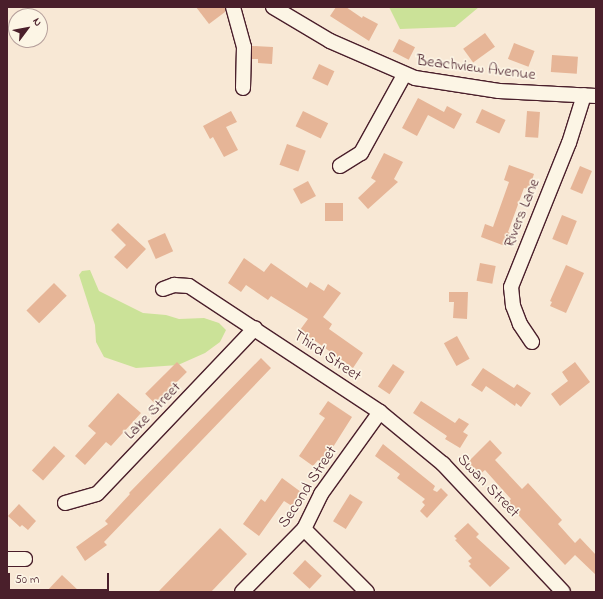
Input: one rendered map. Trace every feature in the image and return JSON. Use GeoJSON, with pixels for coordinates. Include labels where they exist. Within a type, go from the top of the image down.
{"type":"FeatureCollection","features":[{"type":"Feature","properties":{"kind":"street"},"geometry":{"type":"LineString","coordinates":[[233,7],[244,46],[243,88]]}},
{"type":"Feature","properties":{"kind":"street","name":"Beachview Avenue"},"geometry":{"type":"LineString","coordinates":[[277,8],[330,42],[404,75],[499,91],[590,96]]}},
{"type":"Feature","properties":{"kind":"street"},"geometry":{"type":"LineString","coordinates":[[340,166],[362,153],[404,75]]}},
{"type":"Feature","properties":{"kind":"street","name":"Rivers Lane"},"geometry":{"type":"LineString","coordinates":[[532,342],[520,324],[513,306],[511,287],[569,143],[590,96]]}},
{"type":"Feature","properties":{"kind":"street","name":"Third Street"},"geometry":{"type":"LineString","coordinates":[[163,289],[174,285],[189,286],[256,328],[380,412]]}},
{"type":"Feature","properties":{"kind":"street","name":"Lake Street"},"geometry":{"type":"LineString","coordinates":[[65,503],[97,494],[256,328]]}},
{"type":"Feature","properties":{"kind":"street","name":"Second Street"},"geometry":{"type":"LineString","coordinates":[[242,592],[304,530],[321,494],[380,412]]}},
{"type":"Feature","properties":{"kind":"street","name":"Swan Street"},"geometry":{"type":"LineString","coordinates":[[380,412],[443,464],[563,592]]}},
{"type":"Feature","properties":{"kind":"street"},"geometry":{"type":"LineString","coordinates":[[304,530],[367,592]]}},
{"type":"Feature","properties":{"kind":"street"},"geometry":{"type":"LineString","coordinates":[[7,559],[25,560]]}},
{"type":"Feature","properties":{"kind":"green space"},"geometry":{"type":"Polygon","coordinates":[[[389,7],[479,7],[455,27],[400,29],[389,7]]]}},
{"type":"Feature","properties":{"kind":"green space"},"geometry":{"type":"Polygon","coordinates":[[[90,270],[99,291],[143,313],[166,315],[179,319],[204,318],[219,323],[226,330],[220,342],[205,353],[178,365],[136,368],[104,357],[96,342],[95,325],[79,275],[82,271],[90,270]]]}},
{"type":"Feature","properties":{"kind":"building"},"geometry":{"type":"Polygon","coordinates":[[[196,7],[225,7],[225,12],[209,24],[196,7]]]}},
{"type":"Feature","properties":{"kind":"building"},"geometry":{"type":"Polygon","coordinates":[[[336,7],[346,7],[362,18],[363,16],[378,24],[369,41],[330,16],[336,7]]]}},
{"type":"Feature","properties":{"kind":"building"},"geometry":{"type":"Polygon","coordinates":[[[485,33],[495,47],[473,63],[463,49],[485,33]]]}},
{"type":"Feature","properties":{"kind":"building"},"geometry":{"type":"Polygon","coordinates":[[[399,39],[415,47],[409,60],[393,51],[399,39]]]}},
{"type":"Feature","properties":{"kind":"building"},"geometry":{"type":"Polygon","coordinates":[[[514,43],[535,51],[528,67],[508,59],[514,43]]]}},
{"type":"Feature","properties":{"kind":"building"},"geometry":{"type":"Polygon","coordinates":[[[252,46],[273,47],[272,64],[258,63],[258,59],[252,59],[252,46]]]}},
{"type":"Feature","properties":{"kind":"building"},"geometry":{"type":"Polygon","coordinates":[[[552,55],[578,57],[577,74],[551,72],[552,55]]]}},
{"type":"Feature","properties":{"kind":"building"},"geometry":{"type":"Polygon","coordinates":[[[319,64],[334,71],[328,86],[312,79],[319,64]]]}},
{"type":"Feature","properties":{"kind":"building"},"geometry":{"type":"Polygon","coordinates":[[[418,98],[444,112],[447,106],[462,114],[454,129],[428,115],[417,136],[402,128],[418,98]]]}},
{"type":"Feature","properties":{"kind":"building"},"geometry":{"type":"Polygon","coordinates":[[[482,109],[506,120],[499,134],[476,123],[482,109]]]}},
{"type":"Feature","properties":{"kind":"building"},"geometry":{"type":"Polygon","coordinates":[[[231,111],[237,122],[226,127],[238,150],[224,157],[213,137],[210,139],[203,126],[231,111]]]}},
{"type":"Feature","properties":{"kind":"building"},"geometry":{"type":"Polygon","coordinates":[[[303,111],[328,123],[321,139],[296,126],[303,111]]]}},
{"type":"Feature","properties":{"kind":"building"},"geometry":{"type":"Polygon","coordinates":[[[527,111],[540,112],[538,138],[525,137],[527,111]]]}},
{"type":"Feature","properties":{"kind":"building"},"geometry":{"type":"Polygon","coordinates":[[[287,144],[306,151],[298,172],[279,165],[287,144]]]}},
{"type":"Feature","properties":{"kind":"building"},"geometry":{"type":"Polygon","coordinates":[[[384,153],[403,162],[394,179],[398,182],[368,209],[358,198],[376,181],[371,178],[384,153]]]}},
{"type":"Feature","properties":{"kind":"building"},"geometry":{"type":"Polygon","coordinates":[[[509,165],[534,174],[529,189],[524,188],[508,232],[510,233],[505,246],[481,237],[485,224],[493,227],[509,182],[504,180],[509,165]]]}},
{"type":"Feature","properties":{"kind":"building"},"geometry":{"type":"Polygon","coordinates":[[[580,166],[592,171],[582,194],[570,189],[580,166]]]}},
{"type":"Feature","properties":{"kind":"building"},"geometry":{"type":"Polygon","coordinates":[[[308,181],[316,196],[301,204],[293,189],[308,181]]]}},
{"type":"Feature","properties":{"kind":"building"},"geometry":{"type":"Polygon","coordinates":[[[325,203],[343,203],[343,221],[325,221],[325,203]]]}},
{"type":"Feature","properties":{"kind":"building"},"geometry":{"type":"Polygon","coordinates":[[[562,215],[577,221],[567,245],[552,239],[562,215]]]}},
{"type":"Feature","properties":{"kind":"building"},"geometry":{"type":"Polygon","coordinates":[[[118,223],[146,249],[127,269],[114,257],[126,245],[111,230],[118,223]]]}},
{"type":"Feature","properties":{"kind":"building"},"geometry":{"type":"Polygon","coordinates":[[[165,233],[173,251],[156,259],[148,241],[165,233]]]}},
{"type":"Feature","properties":{"kind":"building"},"geometry":{"type":"Polygon","coordinates":[[[244,258],[264,272],[271,263],[307,288],[310,282],[324,291],[328,284],[341,293],[323,317],[332,324],[329,329],[363,353],[353,368],[300,330],[308,319],[271,296],[268,300],[246,285],[241,292],[228,283],[244,258]]]}},
{"type":"Feature","properties":{"kind":"building"},"geometry":{"type":"Polygon","coordinates":[[[480,263],[496,266],[492,284],[477,281],[480,263]]]}},
{"type":"Feature","properties":{"kind":"building"},"geometry":{"type":"Polygon","coordinates":[[[566,265],[584,273],[566,313],[550,306],[552,302],[550,301],[566,265]]]}},
{"type":"Feature","properties":{"kind":"building"},"geometry":{"type":"Polygon","coordinates":[[[54,283],[67,296],[39,323],[26,311],[54,283]]]}},
{"type":"Feature","properties":{"kind":"building"},"geometry":{"type":"Polygon","coordinates":[[[449,292],[468,292],[467,319],[453,318],[454,302],[449,302],[449,292]]]}},
{"type":"Feature","properties":{"kind":"building"},"geometry":{"type":"Polygon","coordinates":[[[457,336],[470,359],[456,366],[444,343],[457,336]]]}},
{"type":"Feature","properties":{"kind":"building"},"geometry":{"type":"Polygon","coordinates":[[[261,358],[271,368],[104,542],[107,545],[85,561],[76,547],[108,524],[105,521],[130,494],[129,493],[261,358]]]}},
{"type":"Feature","properties":{"kind":"building"},"geometry":{"type":"Polygon","coordinates":[[[177,362],[187,372],[155,404],[145,394],[177,362]]]}},
{"type":"Feature","properties":{"kind":"building"},"geometry":{"type":"Polygon","coordinates":[[[575,362],[590,382],[560,406],[551,394],[568,381],[562,372],[575,362]]]}},
{"type":"Feature","properties":{"kind":"building"},"geometry":{"type":"Polygon","coordinates":[[[393,364],[405,372],[390,394],[378,386],[393,364]]]}},
{"type":"Feature","properties":{"kind":"building"},"geometry":{"type":"Polygon","coordinates":[[[483,368],[514,388],[517,384],[531,393],[521,407],[516,403],[515,406],[486,386],[482,392],[471,385],[483,368]]]}},
{"type":"Feature","properties":{"kind":"building"},"geometry":{"type":"Polygon","coordinates":[[[118,393],[141,413],[111,446],[106,442],[85,465],[75,456],[96,433],[88,426],[118,393]]]}},
{"type":"Feature","properties":{"kind":"building"},"geometry":{"type":"Polygon","coordinates":[[[328,401],[352,417],[323,463],[318,460],[313,466],[299,456],[325,418],[319,414],[328,401]]]}},
{"type":"Feature","properties":{"kind":"building"},"geometry":{"type":"Polygon","coordinates":[[[421,401],[455,423],[459,418],[469,424],[463,432],[468,435],[460,448],[445,439],[447,436],[413,413],[421,401]]]}},
{"type":"Feature","properties":{"kind":"building"},"geometry":{"type":"Polygon","coordinates":[[[490,440],[502,453],[495,460],[522,489],[528,483],[562,520],[558,524],[575,543],[580,538],[596,555],[596,575],[575,555],[565,565],[507,503],[511,499],[485,470],[479,475],[467,463],[490,440]]]}},
{"type":"Feature","properties":{"kind":"building"},"geometry":{"type":"Polygon","coordinates":[[[383,444],[435,486],[433,490],[437,492],[441,488],[448,495],[427,518],[420,511],[425,505],[422,502],[425,499],[397,478],[400,474],[375,456],[383,444]]]}},
{"type":"Feature","properties":{"kind":"building"},"geometry":{"type":"Polygon","coordinates":[[[54,446],[65,456],[43,481],[32,471],[54,446]]]}},
{"type":"Feature","properties":{"kind":"building"},"geometry":{"type":"Polygon","coordinates":[[[282,478],[301,492],[292,506],[284,501],[259,536],[243,524],[261,499],[265,502],[282,478]]]}},
{"type":"Feature","properties":{"kind":"building"},"geometry":{"type":"Polygon","coordinates":[[[350,494],[363,502],[346,529],[333,521],[350,494]]]}},
{"type":"Feature","properties":{"kind":"building"},"geometry":{"type":"Polygon","coordinates":[[[19,504],[36,521],[28,530],[22,525],[20,527],[8,516],[19,504]]]}},
{"type":"Feature","properties":{"kind":"building"},"geometry":{"type":"Polygon","coordinates":[[[468,523],[479,534],[476,537],[510,568],[490,587],[469,566],[471,564],[468,561],[472,558],[455,540],[457,539],[454,536],[468,523]]]}},
{"type":"Feature","properties":{"kind":"building"},"geometry":{"type":"Polygon","coordinates":[[[220,528],[247,554],[211,592],[158,592],[220,528]]]}},
{"type":"Feature","properties":{"kind":"building"},"geometry":{"type":"Polygon","coordinates":[[[305,560],[322,576],[310,589],[293,573],[305,560]]]}},
{"type":"Feature","properties":{"kind":"building"},"geometry":{"type":"Polygon","coordinates":[[[62,575],[80,592],[46,592],[62,575]]]}}]}
